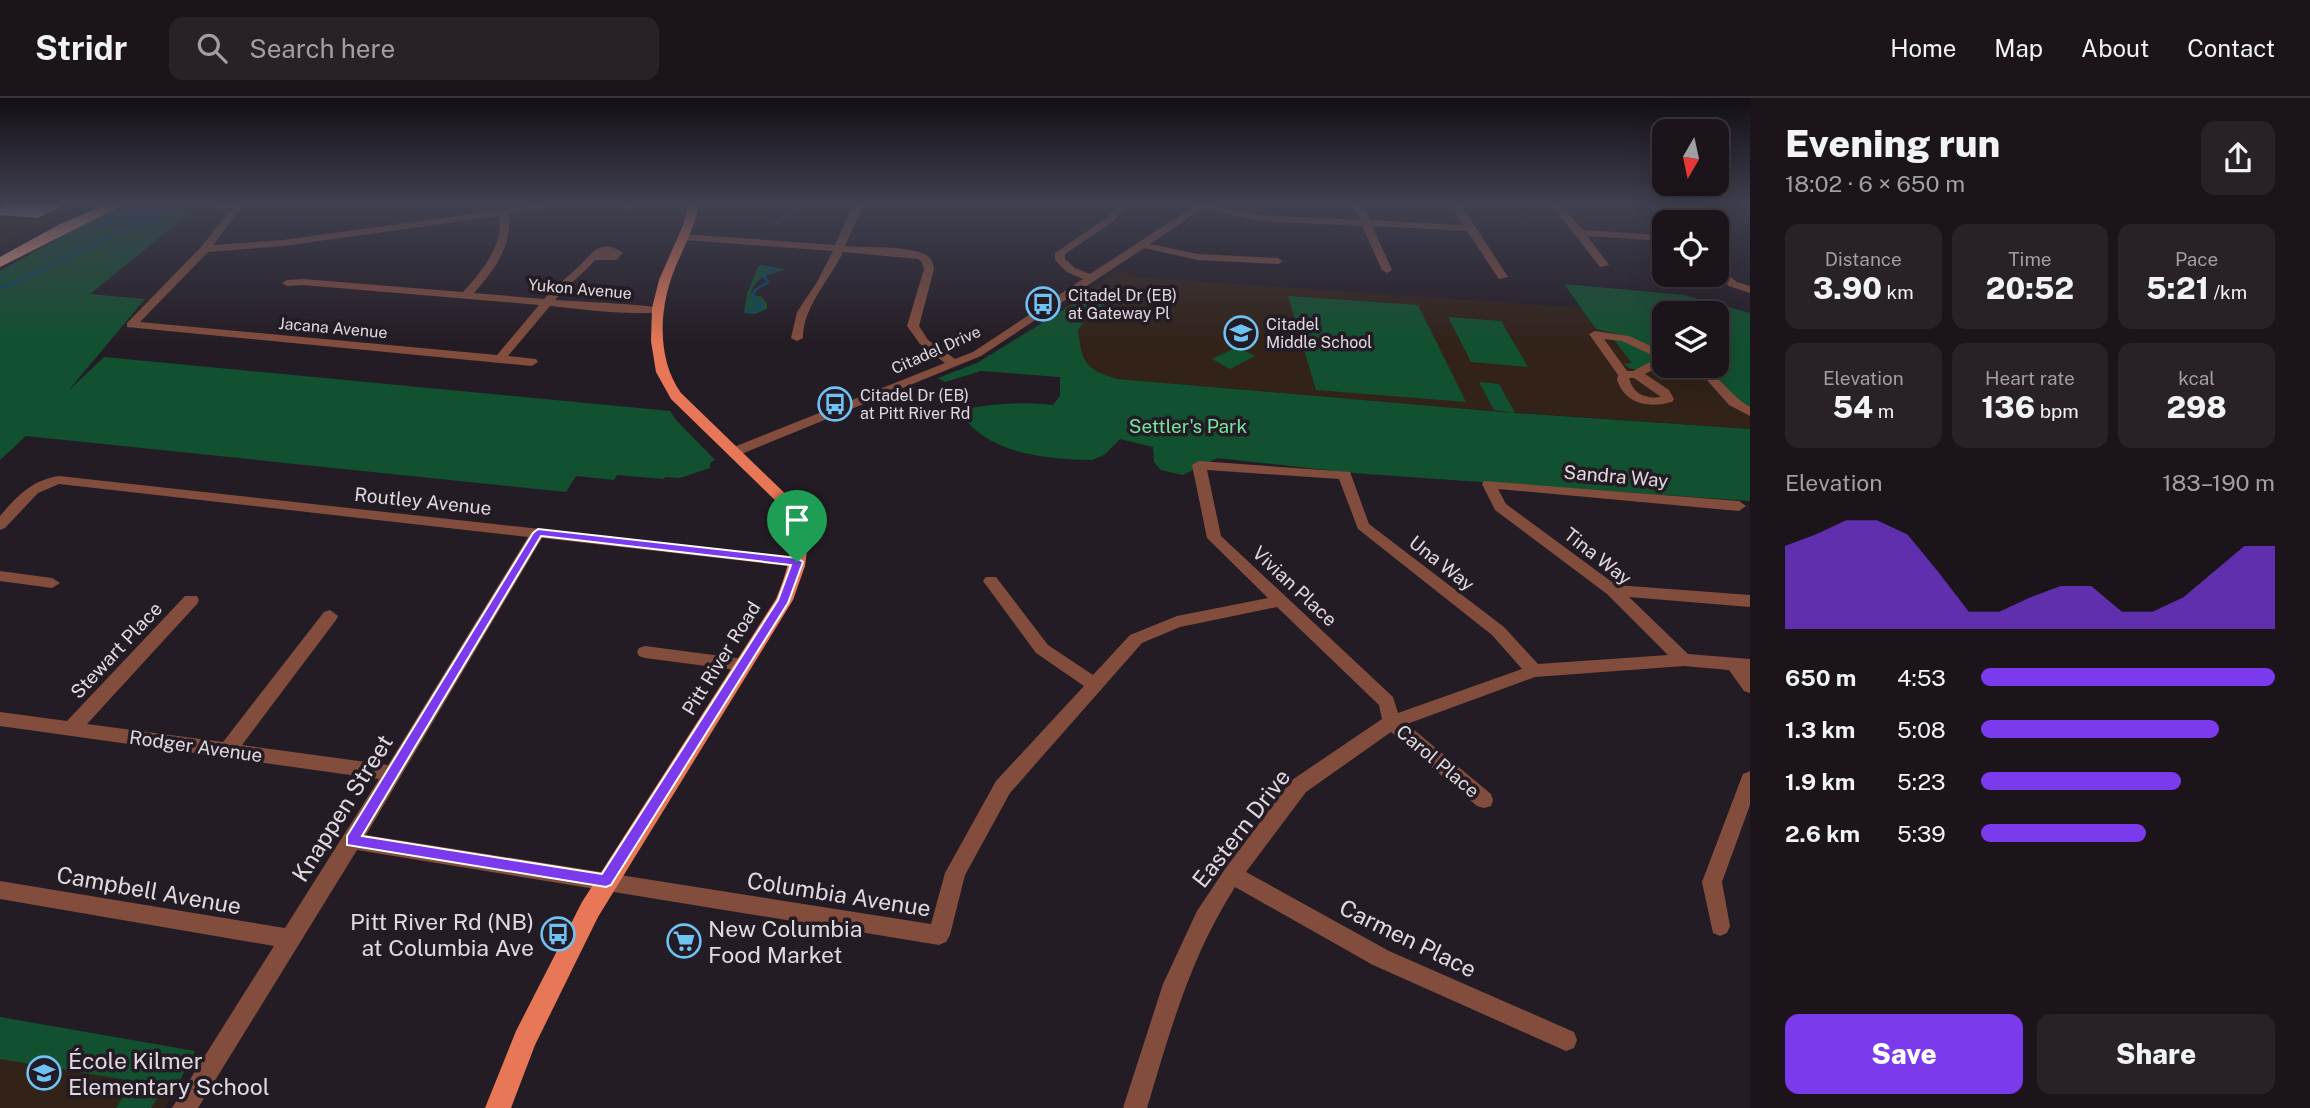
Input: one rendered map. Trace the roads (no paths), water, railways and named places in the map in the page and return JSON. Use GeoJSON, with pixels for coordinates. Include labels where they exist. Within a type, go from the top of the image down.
{"type":"FeatureCollection","features":[{"type":"Feature","properties":{"kind":"highway"},"geometry":{"type":"LineString","coordinates":[[0,263],[23,250]]}},
{"type":"Feature","properties":{"kind":"main road","name":"Pitt River Road"},"geometry":{"type":"LineString","coordinates":[[498,1108],[552,980],[606,881],[784,600],[797,562],[800,531],[794,513],[779,494],[664,381],[656,341],[664,281],[678,250]]}},
{"type":"Feature","properties":{"kind":"street","name":"Jacana Avenue"},"geometry":{"type":"LineString","coordinates":[[203,250],[131,325],[532,362]]}},
{"type":"Feature","properties":{"kind":"street"},"geometry":{"type":"LineString","coordinates":[[466,295],[490,268],[497,250]]}},
{"type":"Feature","properties":{"kind":"street"},"geometry":{"type":"LineString","coordinates":[[797,338],[796,329],[811,295],[826,276],[836,250]]}},
{"type":"Feature","properties":{"kind":"street"},"geometry":{"type":"LineString","coordinates":[[858,250],[925,257],[929,269],[913,326],[924,342],[954,364]]}},
{"type":"Feature","properties":{"kind":"street"},"geometry":{"type":"LineString","coordinates":[[1064,250],[1060,253],[1060,260],[1066,267],[1093,279]]}},
{"type":"Feature","properties":{"kind":"street","name":"Citadel Drive"},"geometry":{"type":"LineString","coordinates":[[734,452],[954,364],[999,341],[1135,250]]}},
{"type":"Feature","properties":{"kind":"street"},"geometry":{"type":"LineString","coordinates":[[1167,250],[1198,257],[1278,261]]}},
{"type":"Feature","properties":{"kind":"street"},"geometry":{"type":"LineString","coordinates":[[1378,250],[1387,270]]}},
{"type":"Feature","properties":{"kind":"street"},"geometry":{"type":"LineString","coordinates":[[1485,250],[1503,277]]}},
{"type":"Feature","properties":{"kind":"street"},"geometry":{"type":"LineString","coordinates":[[1592,250],[1604,265]]}},
{"type":"Feature","properties":{"kind":"street"},"geometry":{"type":"LineString","coordinates":[[500,359],[566,281],[593,257]]}},
{"type":"Feature","properties":{"kind":"street"},"geometry":{"type":"LineString","coordinates":[[1729,280],[1750,290]]}},
{"type":"Feature","properties":{"kind":"street","name":"Yukon Avenue"},"geometry":{"type":"LineString","coordinates":[[287,283],[303,282],[660,309]]}},
{"type":"Feature","properties":{"kind":"street"},"geometry":{"type":"LineString","coordinates":[[1595,334],[1625,338],[1664,358],[1630,375],[1595,334]]}},
{"type":"Feature","properties":{"kind":"street"},"geometry":{"type":"LineString","coordinates":[[1711,378],[1733,402],[1750,412]]}},
{"type":"Feature","properties":{"kind":"street","name":"Una Way"},"geometry":{"type":"LineString","coordinates":[[1199,465],[1345,475],[1363,526],[1498,631],[1535,671]]}},
{"type":"Feature","properties":{"kind":"street","name":"Vivian Place"},"geometry":{"type":"LineString","coordinates":[[1199,465],[1214,538],[1387,702],[1392,722]]}},
{"type":"Feature","properties":{"kind":"street","name":"Routley Avenue"},"geometry":{"type":"LineString","coordinates":[[45,482],[59,480],[797,562]]}},
{"type":"Feature","properties":{"kind":"street"},"geometry":{"type":"LineString","coordinates":[[0,525],[32,491],[45,482]]}},
{"type":"Feature","properties":{"kind":"street","name":"Sandra Way"},"geometry":{"type":"LineString","coordinates":[[1489,484],[1739,506]]}},
{"type":"Feature","properties":{"kind":"street","name":"Tina Way"},"geometry":{"type":"LineString","coordinates":[[1489,484],[1500,507],[1612,590],[1684,660]]}},
{"type":"Feature","properties":{"kind":"street","name":"Knappen Street"},"geometry":{"type":"LineString","coordinates":[[184,1108],[352,841],[538,533]]}},
{"type":"Feature","properties":{"kind":"street"},"geometry":{"type":"LineString","coordinates":[[0,576],[52,583]]}},
{"type":"Feature","properties":{"kind":"street"},"geometry":{"type":"LineString","coordinates":[[991,581],[1042,649],[1095,685]]}},
{"type":"Feature","properties":{"kind":"street"},"geometry":{"type":"LineString","coordinates":[[1612,590],[1750,601]]}},
{"type":"Feature","properties":{"kind":"street","name":"Stewart Place"},"geometry":{"type":"LineString","coordinates":[[71,729],[191,600]]}},
{"type":"Feature","properties":{"kind":"street","name":"Columbia Avenue"},"geometry":{"type":"LineString","coordinates":[[352,841],[939,934],[955,873],[1003,787],[1136,639],[1177,622],[1281,601]]}},
{"type":"Feature","properties":{"kind":"street"},"geometry":{"type":"LineString","coordinates":[[227,751],[330,616]]}},
{"type":"Feature","properties":{"kind":"street"},"geometry":{"type":"LineString","coordinates":[[645,652],[744,666]]}},
{"type":"Feature","properties":{"kind":"street","name":"Eastern Drive"},"geometry":{"type":"LineString","coordinates":[[1136,1108],[1171,992],[1204,918],[1232,875],[1299,786],[1392,722],[1535,671],[1684,660],[1742,665]]}},
{"type":"Feature","properties":{"kind":"street"},"geometry":{"type":"LineString","coordinates":[[1742,665],[1750,686]]}},
{"type":"Feature","properties":{"kind":"street","name":"Rodger Avenue"},"geometry":{"type":"LineString","coordinates":[[0,719],[393,773]]}},
{"type":"Feature","properties":{"kind":"street","name":"Carol Place"},"geometry":{"type":"LineString","coordinates":[[1392,722],[1484,800]]}},
{"type":"Feature","properties":{"kind":"street"},"geometry":{"type":"LineString","coordinates":[[1720,926],[1713,882],[1750,779]]}},
{"type":"Feature","properties":{"kind":"street","name":"Carmen Place"},"geometry":{"type":"LineString","coordinates":[[1232,875],[1381,958],[1566,1040]]}},
{"type":"Feature","properties":{"kind":"street","name":"Campbell Avenue"},"geometry":{"type":"LineString","coordinates":[[0,890],[289,939]]}},
{"type":"Feature","properties":{"kind":"waterway"},"geometry":{"type":"LineString","coordinates":[[0,287],[14,283],[81,250]]}},
{"type":"Feature","properties":{"kind":"waterway"},"geometry":{"type":"LineString","coordinates":[[747,312],[762,307],[752,297],[755,290],[768,282],[763,275],[775,269],[761,266]]}},
{"type":"Feature","properties":{"kind":"place","name":"Citadel Dr (EB) at Gateway Pl"},"geometry":{"type":"Point","coordinates":[1043,304]}},
{"type":"Feature","properties":{"kind":"place","name":"Citadel Middle School"},"geometry":{"type":"Point","coordinates":[1241,333]}},
{"type":"Feature","properties":{"kind":"place","name":"Citadel Dr (EB) at Pitt River Rd"},"geometry":{"type":"Point","coordinates":[835,404]}},
{"type":"Feature","properties":{"kind":"place","name":"Pitt River Rd (NB) at Columbia Ave"},"geometry":{"type":"Point","coordinates":[558,934]}},
{"type":"Feature","properties":{"kind":"place","name":"New Columbia Food Market"},"geometry":{"type":"Point","coordinates":[684,941]}},
{"type":"Feature","properties":{"kind":"place","name":"École Kilmer Elementary School"},"geometry":{"type":"Point","coordinates":[44,1073]}},
{"type":"Feature","properties":{"kind":"park label","name":"Settler's Park"},"geometry":{"type":"Point","coordinates":[1188,426]}}]}
